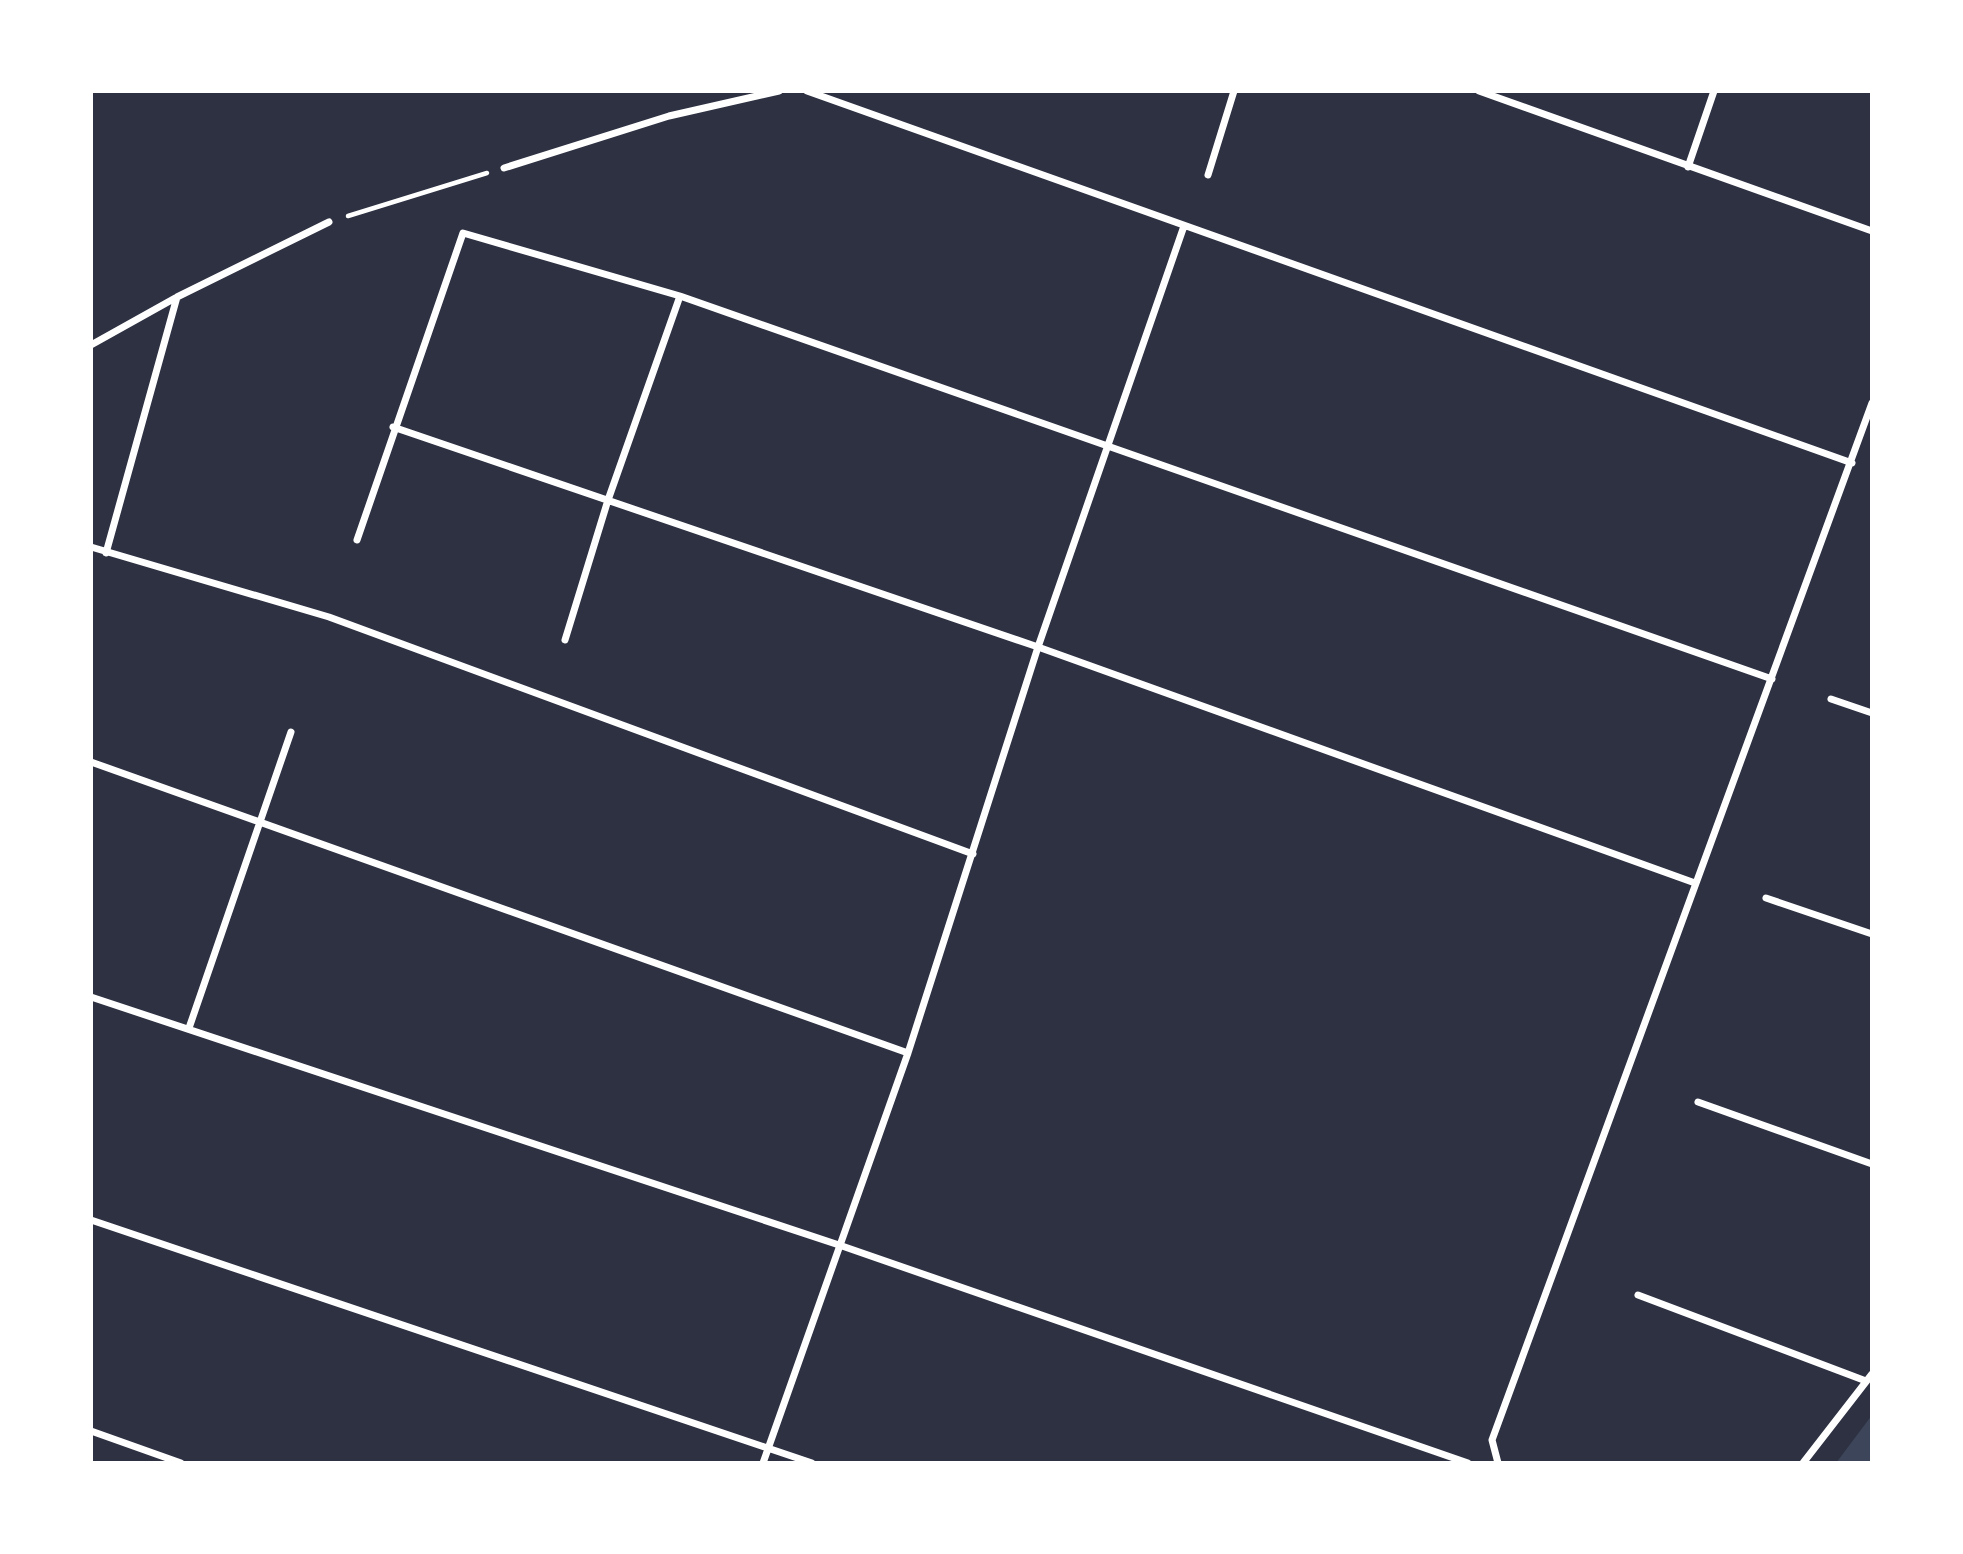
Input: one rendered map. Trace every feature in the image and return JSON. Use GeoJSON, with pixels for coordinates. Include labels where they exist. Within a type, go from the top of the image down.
{"type":"FeatureCollection","features":[{"type":"Feature","properties":{"kind":"street"},"geometry":{"type":"LineString","coordinates":[[504,168],[669,116],[779,91]]}},
{"type":"Feature","properties":{"kind":"street"},"geometry":{"type":"LineString","coordinates":[[807,91],[1852,463]]}},
{"type":"Feature","properties":{"kind":"street"},"geometry":{"type":"LineString","coordinates":[[1208,175],[1234,91]]}},
{"type":"Feature","properties":{"kind":"street"},"geometry":{"type":"LineString","coordinates":[[1479,91],[1872,231]]}},
{"type":"Feature","properties":{"kind":"street"},"geometry":{"type":"LineString","coordinates":[[1688,167],[1714,91]]}},
{"type":"Feature","properties":{"kind":"street"},"geometry":{"type":"LineString","coordinates":[[91,345],[177,297],[329,222]]}},
{"type":"Feature","properties":{"kind":"street"},"geometry":{"type":"LineString","coordinates":[[763,1463],[815,1311],[842,1246],[908,1053],[1038,647],[1184,226]]}},
{"type":"Feature","properties":{"kind":"street"},"geometry":{"type":"LineString","coordinates":[[357,540],[463,233],[680,296],[1772,679]]}},
{"type":"Feature","properties":{"kind":"street"},"geometry":{"type":"LineString","coordinates":[[565,640],[608,500],[680,296]]}},
{"type":"Feature","properties":{"kind":"street"},"geometry":{"type":"LineString","coordinates":[[106,553],[177,297]]}},
{"type":"Feature","properties":{"kind":"street"},"geometry":{"type":"LineString","coordinates":[[1498,1463],[1492,1440],[1872,403]]}},
{"type":"Feature","properties":{"kind":"street"},"geometry":{"type":"LineString","coordinates":[[394,427],[1038,647],[1695,883]]}},
{"type":"Feature","properties":{"kind":"street"},"geometry":{"type":"LineString","coordinates":[[91,547],[329,617],[973,854]]}},
{"type":"Feature","properties":{"kind":"street"},"geometry":{"type":"LineString","coordinates":[[1831,699],[1872,713]]}},
{"type":"Feature","properties":{"kind":"street"},"geometry":{"type":"LineString","coordinates":[[189,1028],[290,732]]}},
{"type":"Feature","properties":{"kind":"street"},"geometry":{"type":"LineString","coordinates":[[91,762],[908,1053]]}},
{"type":"Feature","properties":{"kind":"street"},"geometry":{"type":"LineString","coordinates":[[1766,898],[1872,934]]}},
{"type":"Feature","properties":{"kind":"street"},"geometry":{"type":"LineString","coordinates":[[91,997],[842,1246],[1468,1463]]}},
{"type":"Feature","properties":{"kind":"street"},"geometry":{"type":"LineString","coordinates":[[1698,1102],[1872,1164]]}},
{"type":"Feature","properties":{"kind":"street"},"geometry":{"type":"LineString","coordinates":[[91,1220],[812,1463]]}},
{"type":"Feature","properties":{"kind":"street"},"geometry":{"type":"LineString","coordinates":[[1639,1295],[1866,1381]]}},
{"type":"Feature","properties":{"kind":"street"},"geometry":{"type":"LineString","coordinates":[[1803,1463],[1872,1374]]}},
{"type":"Feature","properties":{"kind":"street"},"geometry":{"type":"LineString","coordinates":[[91,1430],[181,1463]]}},
{"type":"Feature","properties":{"kind":"path"},"geometry":{"type":"LineString","coordinates":[[329,222],[504,168]]}},
{"type":"Feature","properties":{"kind":"shaded area"},"geometry":{"type":"Polygon","coordinates":[[[1872,1415],[1872,1463],[1836,1463],[1872,1415]]]}}]}
